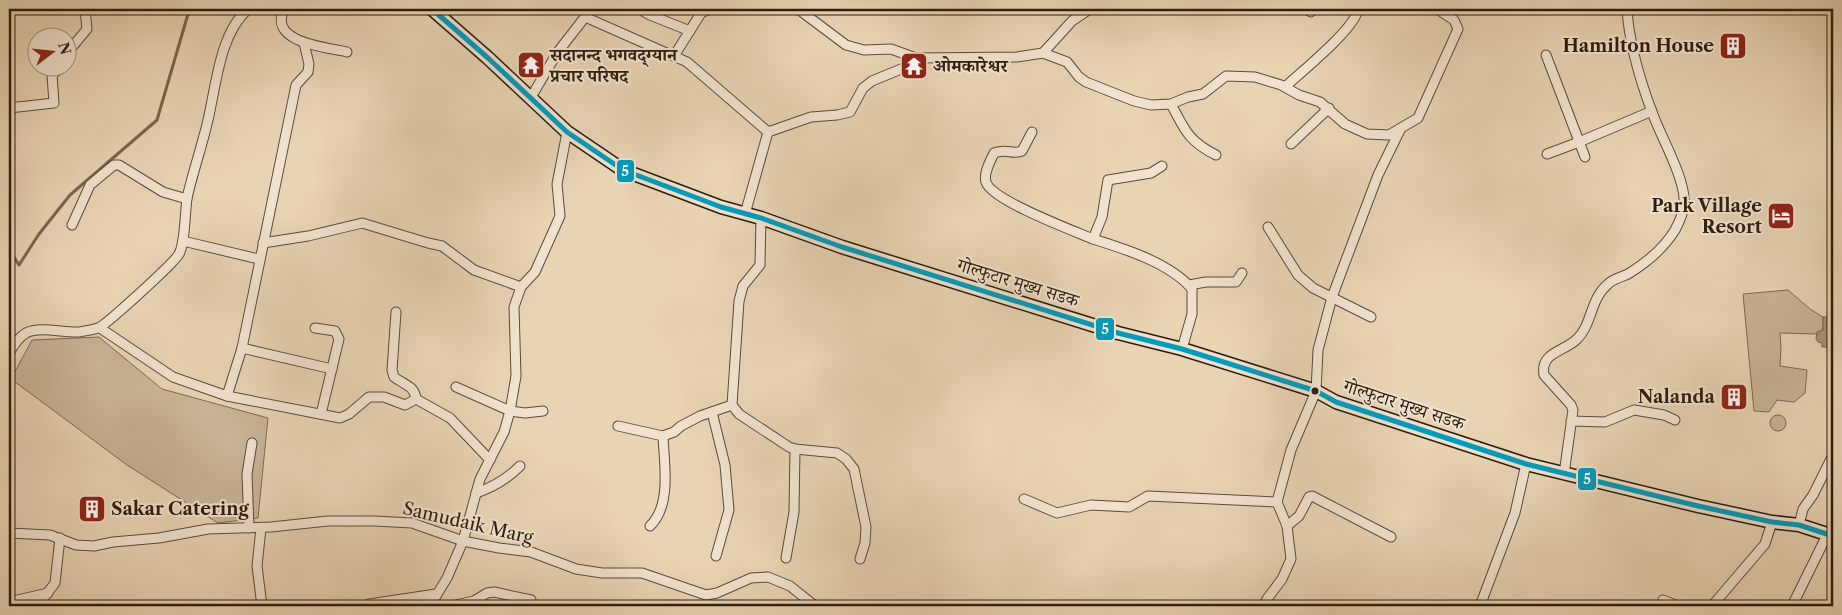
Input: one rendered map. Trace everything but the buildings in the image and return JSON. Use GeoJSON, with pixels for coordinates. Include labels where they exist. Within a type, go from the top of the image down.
{"type":"FeatureCollection","features":[{"type":"Feature","properties":{"kind":"main road","name":"गोल्फुटार मुख्य सडक"},"geometry":{"type":"LineString","coordinates":[[432,9],[567,132],[623,170],[721,207],[761,218],[842,247],[1118,333],[1182,349],[1316,391],[1336,402],[1526,464],[1772,522],[1799,525],[1830,535]]}},
{"type":"Feature","properties":{"kind":"street"},"geometry":{"type":"LineString","coordinates":[[78,40],[87,29],[85,9]]}},
{"type":"Feature","properties":{"kind":"street"},"geometry":{"type":"LineString","coordinates":[[9,353],[17,341],[26,333],[43,331],[79,332],[100,328],[169,268],[179,254],[183,241],[187,199],[222,57],[238,17],[248,9]]}},
{"type":"Feature","properties":{"kind":"street"},"geometry":{"type":"LineString","coordinates":[[284,9],[280,16],[283,27],[288,35],[304,43],[347,52]]}},
{"type":"Feature","properties":{"kind":"street"},"geometry":{"type":"LineString","coordinates":[[639,9],[690,30]]}},
{"type":"Feature","properties":{"kind":"street"},"geometry":{"type":"LineString","coordinates":[[674,56],[690,30],[697,11],[710,9]]}},
{"type":"Feature","properties":{"kind":"street"},"geometry":{"type":"LineString","coordinates":[[798,9],[846,45],[864,50],[891,49],[916,58],[1017,57],[1043,53],[1067,62],[1079,77],[1086,82],[1134,101],[1151,105],[1171,104],[1188,96],[1203,94],[1226,76],[1255,78],[1285,87],[1299,96],[1320,102],[1346,124],[1367,134],[1389,135],[1418,118],[1458,29],[1454,20],[1437,9]]}},
{"type":"Feature","properties":{"kind":"street"},"geometry":{"type":"LineString","coordinates":[[1043,53],[1072,21],[1090,9]]}},
{"type":"Feature","properties":{"kind":"street"},"geometry":{"type":"LineString","coordinates":[[1285,87],[1340,36],[1353,22],[1358,9]]}},
{"type":"Feature","properties":{"kind":"street"},"geometry":{"type":"LineString","coordinates":[[1564,474],[1573,410],[1544,375],[1545,361],[1550,355],[1578,338],[1586,327],[1590,310],[1599,294],[1609,283],[1647,263],[1674,231],[1683,213],[1685,201],[1652,111],[1634,52],[1627,9]]}},
{"type":"Feature","properties":{"kind":"street"},"geometry":{"type":"LineString","coordinates":[[530,99],[556,53],[584,17],[687,62],[768,132]]}},
{"type":"Feature","properties":{"kind":"street"},"geometry":{"type":"LineString","coordinates":[[227,396],[242,348],[262,243],[296,85],[308,72],[309,64],[304,43]]}},
{"type":"Feature","properties":{"kind":"street"},"geometry":{"type":"LineString","coordinates":[[1546,56],[1585,157]]}},
{"type":"Feature","properties":{"kind":"street"},"geometry":{"type":"LineString","coordinates":[[768,132],[811,117],[837,116],[850,112],[863,88],[872,81],[906,67],[916,58]]}},
{"type":"Feature","properties":{"kind":"street"},"geometry":{"type":"LineString","coordinates":[[9,108],[54,103],[52,78]]}},
{"type":"Feature","properties":{"kind":"street"},"geometry":{"type":"LineString","coordinates":[[1171,104],[1188,136],[1201,148],[1216,154]]}},
{"type":"Feature","properties":{"kind":"street"},"geometry":{"type":"LineString","coordinates":[[1291,144],[1329,108]]}},
{"type":"Feature","properties":{"kind":"street"},"geometry":{"type":"LineString","coordinates":[[1547,154],[1652,111]]}},
{"type":"Feature","properties":{"kind":"street"},"geometry":{"type":"LineString","coordinates":[[1264,606],[1282,579],[1291,559],[1287,526],[1277,502],[1291,450],[1316,391],[1318,350],[1332,297],[1378,175],[1400,130]]}},
{"type":"Feature","properties":{"kind":"street"},"geometry":{"type":"LineString","coordinates":[[430,606],[447,578],[463,541],[480,479],[504,432],[516,376],[514,307],[521,287],[535,272],[560,216],[557,184],[567,132]]}},
{"type":"Feature","properties":{"kind":"street"},"geometry":{"type":"LineString","coordinates":[[745,214],[768,132]]}},
{"type":"Feature","properties":{"kind":"street"},"geometry":{"type":"LineString","coordinates":[[1032,132],[1022,151],[1016,153],[1004,149],[994,152],[985,175],[986,183],[994,192],[1041,218],[1093,239],[1122,248],[1170,270],[1190,285],[1192,288],[1192,314],[1182,349]]}},
{"type":"Feature","properties":{"kind":"street"},"geometry":{"type":"LineString","coordinates":[[72,226],[90,184],[114,165],[119,165],[163,192],[187,199]]}},
{"type":"Feature","properties":{"kind":"street"},"geometry":{"type":"LineString","coordinates":[[1093,239],[1102,217],[1108,180],[1151,173],[1162,166]]}},
{"type":"Feature","properties":{"kind":"street"},"geometry":{"type":"LineString","coordinates":[[761,218],[760,266],[743,286],[739,301],[732,406],[739,414],[795,449],[837,453],[846,459],[854,469],[866,527],[865,543],[860,559]]}},
{"type":"Feature","properties":{"kind":"street"},"geometry":{"type":"LineString","coordinates":[[262,243],[308,236],[362,223],[442,246],[474,270],[521,287]]}},
{"type":"Feature","properties":{"kind":"street"},"geometry":{"type":"LineString","coordinates":[[1268,227],[1298,275],[1313,288],[1371,317]]}},
{"type":"Feature","properties":{"kind":"street"},"geometry":{"type":"LineString","coordinates":[[183,241],[259,259]]}},
{"type":"Feature","properties":{"kind":"street"},"geometry":{"type":"LineString","coordinates":[[1190,285],[1206,282],[1236,282],[1242,273]]}},
{"type":"Feature","properties":{"kind":"street"},"geometry":{"type":"LineString","coordinates":[[396,312],[392,370],[394,377],[412,388],[416,393],[416,399]]}},
{"type":"Feature","properties":{"kind":"street"},"geometry":{"type":"LineString","coordinates":[[100,328],[173,377],[227,396],[340,418],[349,414],[369,397],[377,396],[405,404],[416,399]]}},
{"type":"Feature","properties":{"kind":"street"},"geometry":{"type":"LineString","coordinates":[[315,328],[335,331],[338,335],[338,344],[322,414]]}},
{"type":"Feature","properties":{"kind":"street"},"geometry":{"type":"LineString","coordinates":[[242,348],[332,369]]}},
{"type":"Feature","properties":{"kind":"street"},"geometry":{"type":"LineString","coordinates":[[456,387],[510,411],[525,413],[543,411]]}},
{"type":"Feature","properties":{"kind":"street"},"geometry":{"type":"LineString","coordinates":[[416,399],[450,418],[490,460]]}},
{"type":"Feature","properties":{"kind":"street"},"geometry":{"type":"LineString","coordinates":[[618,426],[664,436],[712,412],[732,406]]}},
{"type":"Feature","properties":{"kind":"street"},"geometry":{"type":"LineString","coordinates":[[1571,421],[1605,422],[1634,410],[1664,414],[1675,420]]}},
{"type":"Feature","properties":{"kind":"street"},"geometry":{"type":"LineString","coordinates":[[712,412],[725,465],[729,510],[716,556]]}},
{"type":"Feature","properties":{"kind":"street"},"geometry":{"type":"LineString","coordinates":[[650,526],[656,517],[665,493],[664,436]]}},
{"type":"Feature","properties":{"kind":"street"},"geometry":{"type":"LineString","coordinates":[[249,528],[247,474],[252,443]]}},
{"type":"Feature","properties":{"kind":"street"},"geometry":{"type":"LineString","coordinates":[[786,558],[794,512],[795,449]]}},
{"type":"Feature","properties":{"kind":"street"},"geometry":{"type":"LineString","coordinates":[[1799,525],[1803,509],[1813,495],[1833,455]]}},
{"type":"Feature","properties":{"kind":"street"},"geometry":{"type":"LineString","coordinates":[[1480,606],[1515,513],[1526,464]]}},
{"type":"Feature","properties":{"kind":"street"},"geometry":{"type":"LineString","coordinates":[[476,493],[499,484],[520,466]]}},
{"type":"Feature","properties":{"kind":"street"},"geometry":{"type":"LineString","coordinates":[[1024,499],[1057,513],[1091,506],[1129,507],[1148,496],[1277,502]]}},
{"type":"Feature","properties":{"kind":"street"},"geometry":{"type":"LineString","coordinates":[[1287,526],[1299,516],[1309,497],[1315,496],[1391,538]]}},
{"type":"Feature","properties":{"kind":"street","name":"Samudaik Marg"},"geometry":{"type":"LineString","coordinates":[[9,533],[50,535],[76,545],[94,546],[113,542],[159,538],[208,529],[261,528],[328,522],[412,523],[463,541],[531,552],[576,569],[602,573],[642,572],[706,596]]}},
{"type":"Feature","properties":{"kind":"street"},"geometry":{"type":"LineString","coordinates":[[1712,606],[1764,544],[1772,522]]}},
{"type":"Feature","properties":{"kind":"street"},"geometry":{"type":"LineString","coordinates":[[261,528],[257,566],[262,606]]}},
{"type":"Feature","properties":{"kind":"street"},"geometry":{"type":"LineString","coordinates":[[1792,606],[1830,535]]}},
{"type":"Feature","properties":{"kind":"street"},"geometry":{"type":"LineString","coordinates":[[43,606],[42,600],[55,583],[60,538]]}},
{"type":"Feature","properties":{"kind":"street"},"geometry":{"type":"LineString","coordinates":[[705,606],[706,596],[751,578],[768,578],[790,586],[811,605]]}},
{"type":"Feature","properties":{"kind":"street"},"geometry":{"type":"LineString","coordinates":[[451,606],[474,601],[487,593],[494,592],[530,600]]}},
{"type":"Feature","properties":{"kind":"street"},"geometry":{"type":"LineString","coordinates":[[9,602],[48,593]]}},
{"type":"Feature","properties":{"kind":"street"},"geometry":{"type":"LineString","coordinates":[[369,604],[436,594]]}},
{"type":"Feature","properties":{"kind":"street"},"geometry":{"type":"LineString","coordinates":[[1663,600],[1678,606]]}},
{"type":"Feature","properties":{"kind":"shaded area"},"geometry":{"type":"Polygon","coordinates":[[[1788,290],[1810,309],[1823,317],[1823,330],[1816,334],[1780,333],[1780,366],[1807,370],[1805,393],[1794,402],[1777,400],[1769,412],[1754,411],[1743,294],[1788,290]]]}},
{"type":"Feature","properties":{"kind":"shaded area"},"geometry":{"type":"Polygon","coordinates":[[[1823,317],[1833,317],[1833,347],[1822,347],[1822,343],[1816,339],[1817,332],[1823,330],[1823,317]]]}},
{"type":"Feature","properties":{"kind":"shaded area"},"geometry":{"type":"Polygon","coordinates":[[[99,337],[162,389],[268,418],[258,518],[218,523],[127,465],[11,379],[32,340],[99,337]]]}},
{"type":"Feature","properties":{"kind":"shaded area"},"geometry":{"type":"Polygon","coordinates":[[[1778,415],[1786,423],[1778,431],[1770,423],[1778,415]]]}},
{"type":"Feature","properties":{"kind":"waterway"},"geometry":{"type":"LineString","coordinates":[[9,249],[19,265],[39,234],[70,195],[157,120],[188,14],[192,9]]}},
{"type":"Feature","properties":{"kind":"transit line","name":"5"},"geometry":{"type":"LineString","coordinates":[[432,9],[567,132],[623,170],[721,207],[761,218],[842,247],[1118,333],[1182,349],[1316,391],[1336,402],[1526,464],[1698,506],[1772,522],[1799,525],[1833,536]]}},
{"type":"Feature","properties":{"kind":"place","name":"Hamilton House"},"geometry":{"type":"Point","coordinates":[1733,46]}},
{"type":"Feature","properties":{"kind":"place","name":"सदानन्द भगवद्ग्यान प्रचार परिषद"},"geometry":{"type":"Point","coordinates":[531,65]}},
{"type":"Feature","properties":{"kind":"place","name":"ओमकारेश्वर"},"geometry":{"type":"Point","coordinates":[914,66]}},
{"type":"Feature","properties":{"kind":"place","name":"Park Village Resort"},"geometry":{"type":"Point","coordinates":[1781,216]}},
{"type":"Feature","properties":{"kind":"place","name":"Nalanda"},"geometry":{"type":"Point","coordinates":[1734,397]}},
{"type":"Feature","properties":{"kind":"place","name":"Sakar Catering"},"geometry":{"type":"Point","coordinates":[92,509]}}]}
